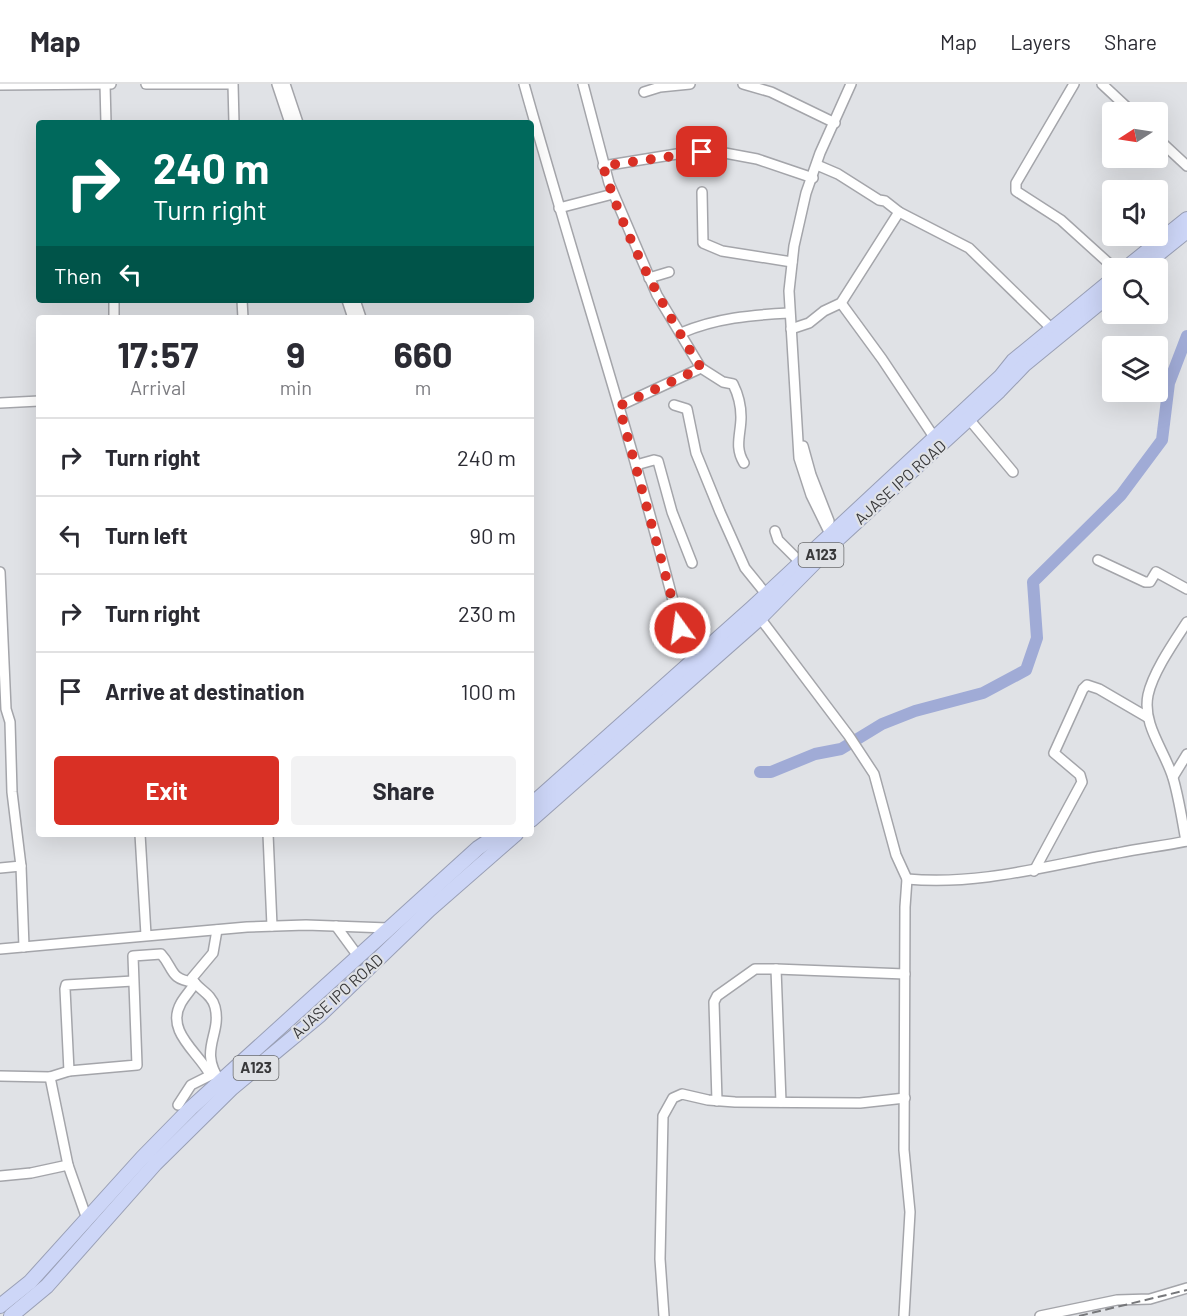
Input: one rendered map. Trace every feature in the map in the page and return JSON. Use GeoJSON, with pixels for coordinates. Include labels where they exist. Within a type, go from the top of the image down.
{"type":"FeatureCollection","features":[{"type":"Feature","properties":{"kind":"highway"},"geometry":{"type":"LineString","coordinates":[[1138,258],[1187,219]]}},
{"type":"Feature","properties":{"kind":"highway"},"geometry":{"type":"LineString","coordinates":[[1154,258],[1187,231]]}},
{"type":"Feature","properties":{"kind":"highway","name":"AJASE IPO ROAD"},"geometry":{"type":"LineString","coordinates":[[534,802],[697,657],[756,613],[766,594],[800,562],[999,392],[1025,364],[1102,292]]}},
{"type":"Feature","properties":{"kind":"highway","name":"AJASE IPO ROAD"},"geometry":{"type":"LineString","coordinates":[[534,817],[756,613],[934,437],[1051,328],[1102,296]]}},
{"type":"Feature","properties":{"kind":"highway","name":"AJASE IPO ROAD"},"geometry":{"type":"LineString","coordinates":[[11,1316],[47,1286],[164,1145],[215,1077],[358,956],[478,848],[494,837]]}},
{"type":"Feature","properties":{"kind":"highway","name":"AJASE IPO ROAD"},"geometry":{"type":"LineString","coordinates":[[0,1306],[30,1282],[87,1219],[164,1145],[320,1015],[429,910],[513,837]]}},
{"type":"Feature","properties":{"kind":"street"},"geometry":{"type":"LineString","coordinates":[[105,84],[106,120]]}},
{"type":"Feature","properties":{"kind":"street"},"geometry":{"type":"LineString","coordinates":[[0,85],[111,84]]}},
{"type":"Feature","properties":{"kind":"street"},"geometry":{"type":"LineString","coordinates":[[147,84],[231,84],[234,120]]}},
{"type":"Feature","properties":{"kind":"street"},"geometry":{"type":"LineString","coordinates":[[277,84],[289,120]]}},
{"type":"Feature","properties":{"kind":"street"},"geometry":{"type":"LineString","coordinates":[[285,84],[297,120]]}},
{"type":"Feature","properties":{"kind":"street"},"geometry":{"type":"LineString","coordinates":[[524,84],[559,208],[595,318],[680,628],[697,657]]}},
{"type":"Feature","properties":{"kind":"street"},"geometry":{"type":"LineString","coordinates":[[583,84],[603,166],[649,278],[701,368],[723,382],[733,384],[742,414],[737,442],[744,463]]}},
{"type":"Feature","properties":{"kind":"street"},"geometry":{"type":"LineString","coordinates":[[644,92],[660,87],[690,84]]}},
{"type":"Feature","properties":{"kind":"street"},"geometry":{"type":"LineString","coordinates":[[742,84],[753,85],[771,92],[835,123]]}},
{"type":"Feature","properties":{"kind":"street"},"geometry":{"type":"LineString","coordinates":[[834,535],[811,475],[796,411],[796,384],[789,313],[792,262],[806,193],[851,84]]}},
{"type":"Feature","properties":{"kind":"street"},"geometry":{"type":"LineString","coordinates":[[1074,84],[1016,183],[1016,191],[1061,220],[1103,258]]}},
{"type":"Feature","properties":{"kind":"street"},"geometry":{"type":"LineString","coordinates":[[1102,84],[1116,88],[1125,102]]}},
{"type":"Feature","properties":{"kind":"street"},"geometry":{"type":"LineString","coordinates":[[1168,148],[1187,166]]}},
{"type":"Feature","properties":{"kind":"street"},"geometry":{"type":"LineString","coordinates":[[603,166],[689,152],[714,151],[757,159],[813,178]]}},
{"type":"Feature","properties":{"kind":"street"},"geometry":{"type":"LineString","coordinates":[[817,165],[838,174],[899,212],[969,248],[1051,328]]}},
{"type":"Feature","properties":{"kind":"street"},"geometry":{"type":"LineString","coordinates":[[702,192],[703,243],[722,251],[792,262]]}},
{"type":"Feature","properties":{"kind":"street"},"geometry":{"type":"LineString","coordinates":[[559,208],[614,194]]}},
{"type":"Feature","properties":{"kind":"street"},"geometry":{"type":"LineString","coordinates":[[791,329],[809,323],[824,311],[841,303],[899,212]]}},
{"type":"Feature","properties":{"kind":"street"},"geometry":{"type":"LineString","coordinates":[[649,278],[669,272]]}},
{"type":"Feature","properties":{"kind":"street"},"geometry":{"type":"LineString","coordinates":[[841,303],[934,437]]}},
{"type":"Feature","properties":{"kind":"street"},"geometry":{"type":"LineString","coordinates":[[681,333],[700,325],[744,316],[789,313]]}},
{"type":"Feature","properties":{"kind":"street"},"geometry":{"type":"LineString","coordinates":[[619,406],[701,368]]}},
{"type":"Feature","properties":{"kind":"street"},"geometry":{"type":"LineString","coordinates":[[0,403],[36,401]]}},
{"type":"Feature","properties":{"kind":"street"},"geometry":{"type":"LineString","coordinates":[[674,405],[687,409],[696,453],[720,512],[742,563],[766,594]]}},
{"type":"Feature","properties":{"kind":"street"},"geometry":{"type":"LineString","coordinates":[[968,418],[1013,472]]}},
{"type":"Feature","properties":{"kind":"street"},"geometry":{"type":"LineString","coordinates":[[636,465],[658,461],[672,512],[692,563]]}},
{"type":"Feature","properties":{"kind":"street"},"geometry":{"type":"LineString","coordinates":[[775,531],[784,548],[800,562]]}},
{"type":"Feature","properties":{"kind":"street"},"geometry":{"type":"LineString","coordinates":[[1098,560],[1145,582],[1150,582],[1156,572],[1187,589]]}},
{"type":"Feature","properties":{"kind":"street"},"geometry":{"type":"LineString","coordinates":[[0,572],[5,722],[21,866],[24,947]]}},
{"type":"Feature","properties":{"kind":"street"},"geometry":{"type":"LineString","coordinates":[[756,613],[849,736],[874,774],[896,855],[907,879],[904,1150],[910,1212],[904,1316]]}},
{"type":"Feature","properties":{"kind":"street"},"geometry":{"type":"LineString","coordinates":[[907,879],[928,881],[970,879],[1035,871],[1186,841],[1173,777],[1147,717],[1148,693],[1168,651],[1187,622]]}},
{"type":"Feature","properties":{"kind":"street"},"geometry":{"type":"LineString","coordinates":[[1035,871],[1082,782],[1080,775],[1054,753],[1083,689],[1088,686],[1099,689],[1147,717]]}},
{"type":"Feature","properties":{"kind":"street"},"geometry":{"type":"LineString","coordinates":[[1173,777],[1187,754]]}},
{"type":"Feature","properties":{"kind":"street"},"geometry":{"type":"LineString","coordinates":[[0,792],[12,792]]}},
{"type":"Feature","properties":{"kind":"street"},"geometry":{"type":"LineString","coordinates":[[140,837],[146,935]]}},
{"type":"Feature","properties":{"kind":"street"},"geometry":{"type":"LineString","coordinates":[[268,837],[272,926]]}},
{"type":"Feature","properties":{"kind":"street"},"geometry":{"type":"LineString","coordinates":[[0,868],[21,866]]}},
{"type":"Feature","properties":{"kind":"street"},"geometry":{"type":"LineString","coordinates":[[0,949],[272,926],[388,928]]}},
{"type":"Feature","properties":{"kind":"street"},"geometry":{"type":"LineString","coordinates":[[336,926],[358,956]]}},
{"type":"Feature","properties":{"kind":"street"},"geometry":{"type":"LineString","coordinates":[[215,1077],[199,1055],[182,1038],[178,1014],[181,1004],[194,983],[192,974],[213,952],[217,930]]}},
{"type":"Feature","properties":{"kind":"street"},"geometry":{"type":"LineString","coordinates":[[0,1076],[50,1077],[69,1071],[137,1065],[133,956],[161,954],[171,972],[204,990],[215,1006],[216,1015],[210,1057],[215,1077]]}},
{"type":"Feature","properties":{"kind":"street"},"geometry":{"type":"LineString","coordinates":[[717,1101],[714,1002],[717,996],[755,969],[905,974]]}},
{"type":"Feature","properties":{"kind":"street"},"geometry":{"type":"LineString","coordinates":[[776,969],[781,1102]]}},
{"type":"Feature","properties":{"kind":"street"},"geometry":{"type":"LineString","coordinates":[[69,1071],[64,989],[66,985],[133,981]]}},
{"type":"Feature","properties":{"kind":"street"},"geometry":{"type":"LineString","coordinates":[[50,1077],[68,1165],[87,1219]]}},
{"type":"Feature","properties":{"kind":"street"},"geometry":{"type":"LineString","coordinates":[[178,1106],[191,1085],[215,1077]]}},
{"type":"Feature","properties":{"kind":"street"},"geometry":{"type":"LineString","coordinates":[[664,1316],[660,1259],[663,1116],[673,1098],[682,1094],[717,1101],[860,1103],[905,1098]]}},
{"type":"Feature","properties":{"kind":"street"},"geometry":{"type":"LineString","coordinates":[[0,1176],[31,1173],[68,1165]]}},
{"type":"Feature","properties":{"kind":"street"},"geometry":{"type":"LineString","coordinates":[[1040,1316],[1117,1300],[1150,1299],[1187,1288]]}},
{"type":"Feature","properties":{"kind":"waterway"},"geometry":{"type":"LineString","coordinates":[[760,772],[771,772],[815,754],[841,749],[882,724],[915,711],[983,693],[1026,670],[1037,638],[1033,582],[1121,495],[1162,440],[1169,383],[1187,336]]}},
{"type":"Feature","properties":{"kind":"railway"},"geometry":{"type":"LineString","coordinates":[[1079,1316],[1187,1290]]}},
{"type":"Feature","properties":{"kind":"route"},"geometry":{"type":"LineString","coordinates":[[680,628],[619,406],[701,368],[657,295],[628,233],[603,166],[639,159],[702,152]]}}]}
